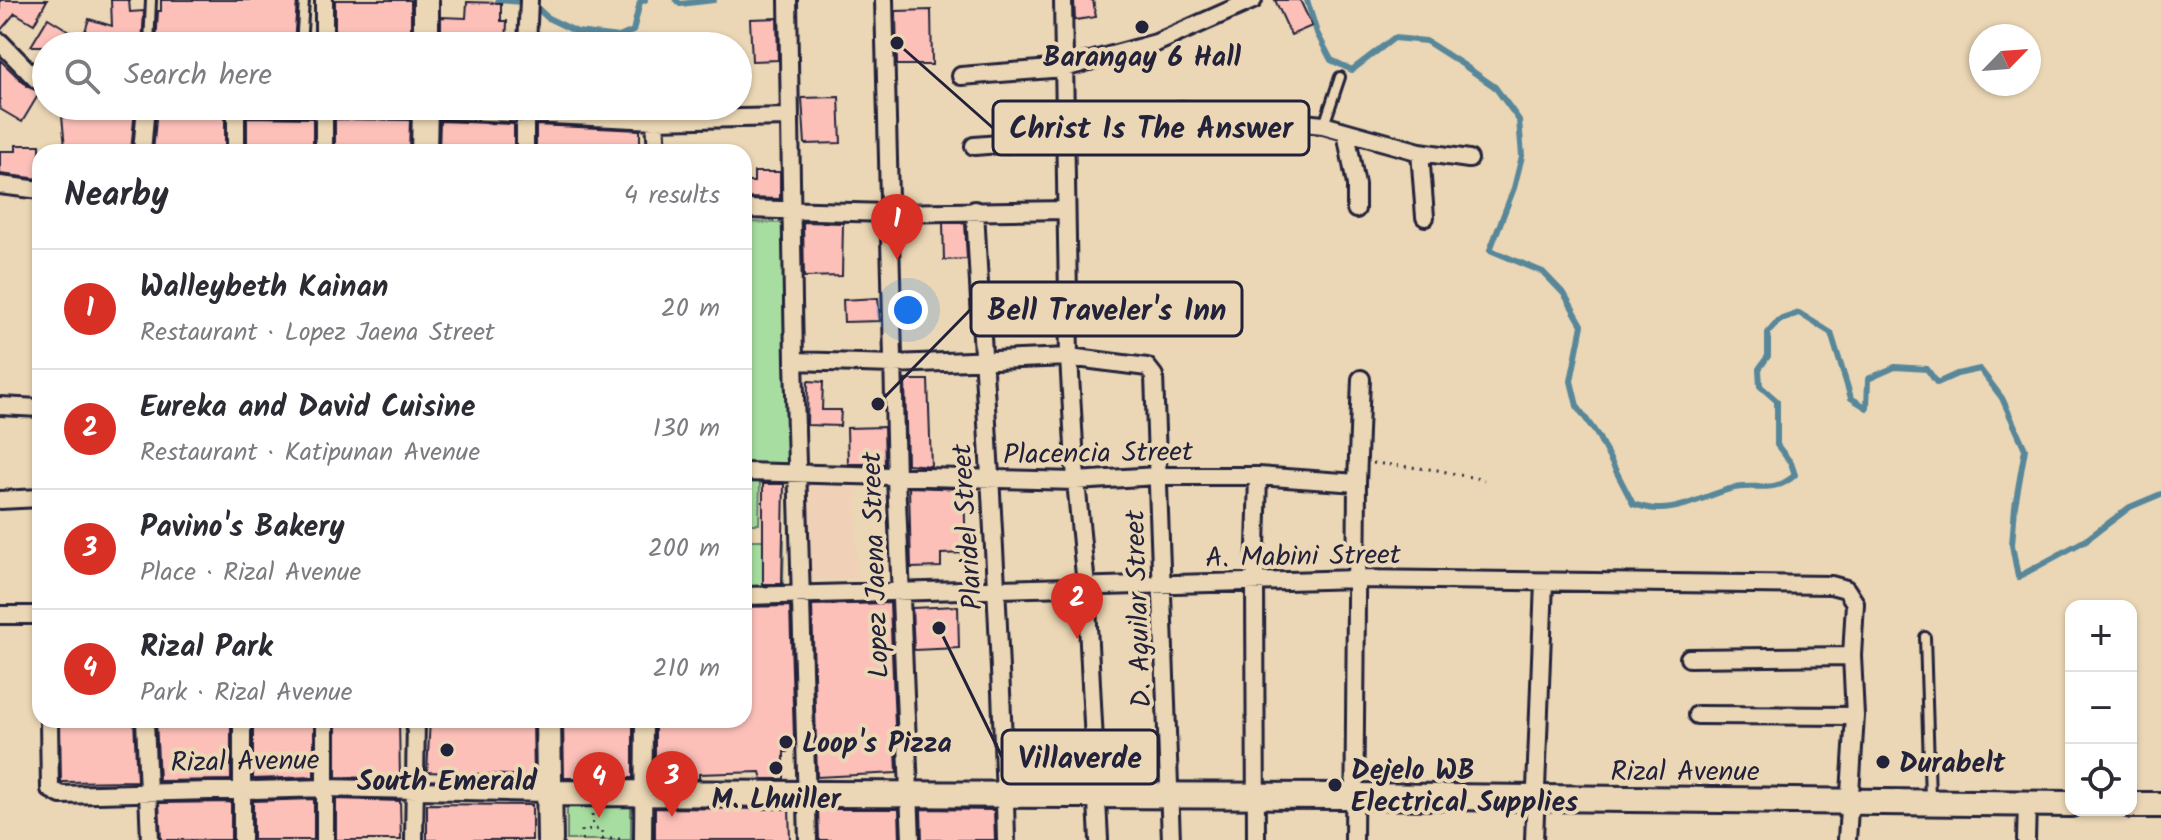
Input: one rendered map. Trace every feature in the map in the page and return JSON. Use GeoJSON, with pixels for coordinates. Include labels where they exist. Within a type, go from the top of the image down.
{"type":"FeatureCollection","features":[{"type":"Feature","properties":{"kind":"main road"},"geometry":{"type":"LineString","coordinates":[[426,2],[426,32]]}},
{"type":"Feature","properties":{"kind":"main road"},"geometry":{"type":"LineString","coordinates":[[424,120],[424,144]]}},
{"type":"Feature","properties":{"kind":"main road"},"geometry":{"type":"LineString","coordinates":[[548,728],[550,840]]}},
{"type":"Feature","properties":{"kind":"main road","name":"Rizal Avenue"},"geometry":{"type":"LineString","coordinates":[[549,793],[1354,796],[2065,804]]}},
{"type":"Feature","properties":{"kind":"main road"},"geometry":{"type":"LineString","coordinates":[[2137,805],[2161,805]]}},
{"type":"Feature","properties":{"kind":"street"},"geometry":{"type":"LineString","coordinates":[[324,0],[324,32]]}},
{"type":"Feature","properties":{"kind":"street"},"geometry":{"type":"LineString","coordinates":[[528,32],[529,0]]}},
{"type":"Feature","properties":{"kind":"street","name":"Lopez Jaena Street"},"geometry":{"type":"LineString","coordinates":[[884,0],[896,477],[911,840]]}},
{"type":"Feature","properties":{"kind":"street"},"geometry":{"type":"LineString","coordinates":[[1063,0],[1069,357],[1086,586],[1099,840]]}},
{"type":"Feature","properties":{"kind":"street"},"geometry":{"type":"LineString","coordinates":[[961,76],[1064,68],[1156,43],[1253,0]]}},
{"type":"Feature","properties":{"kind":"street"},"geometry":{"type":"LineString","coordinates":[[788,1],[794,361],[808,840]]}},
{"type":"Feature","properties":{"kind":"street"},"geometry":{"type":"LineString","coordinates":[[0,42],[32,75]]}},
{"type":"Feature","properties":{"kind":"street"},"geometry":{"type":"LineString","coordinates":[[974,146],[1064,139],[1180,110],[1323,125],[1420,152],[1469,159]]}},
{"type":"Feature","properties":{"kind":"street"},"geometry":{"type":"LineString","coordinates":[[752,118],[789,117]]}},
{"type":"Feature","properties":{"kind":"street"},"geometry":{"type":"LineString","coordinates":[[143,144],[145,120]]}},
{"type":"Feature","properties":{"kind":"street"},"geometry":{"type":"LineString","coordinates":[[236,120],[236,144]]}},
{"type":"Feature","properties":{"kind":"street"},"geometry":{"type":"LineString","coordinates":[[324,120],[324,144]]}},
{"type":"Feature","properties":{"kind":"street"},"geometry":{"type":"LineString","coordinates":[[524,120],[525,144]]}},
{"type":"Feature","properties":{"kind":"street"},"geometry":{"type":"LineString","coordinates":[[655,120],[656,144]]}},
{"type":"Feature","properties":{"kind":"street"},"geometry":{"type":"LineString","coordinates":[[1346,132],[1356,185],[1356,209]]}},
{"type":"Feature","properties":{"kind":"street"},"geometry":{"type":"LineString","coordinates":[[1420,152],[1425,217]]}},
{"type":"Feature","properties":{"kind":"street"},"geometry":{"type":"LineString","coordinates":[[0,185],[32,189]]}},
{"type":"Feature","properties":{"kind":"street"},"geometry":{"type":"LineString","coordinates":[[752,209],[888,213],[1066,210]]}},
{"type":"Feature","properties":{"kind":"street","name":"Plaridel Street"},"geometry":{"type":"LineString","coordinates":[[975,210],[988,480],[998,587],[1006,840]]}},
{"type":"Feature","properties":{"kind":"street"},"geometry":{"type":"LineString","coordinates":[[794,361],[893,364],[1069,357]]}},
{"type":"Feature","properties":{"kind":"street","name":"D. Aguilar Street"},"geometry":{"type":"LineString","coordinates":[[1069,357],[1133,363],[1147,367],[1154,376],[1171,840]]}},
{"type":"Feature","properties":{"kind":"street"},"geometry":{"type":"LineString","coordinates":[[1354,840],[1357,483],[1361,379]]}},
{"type":"Feature","properties":{"kind":"street"},"geometry":{"type":"LineString","coordinates":[[0,406],[32,408]]}},
{"type":"Feature","properties":{"kind":"street","name":"Placencia Street"},"geometry":{"type":"LineString","coordinates":[[752,472],[1076,481],[1157,476],[1258,476],[1357,483]]}},
{"type":"Feature","properties":{"kind":"street"},"geometry":{"type":"LineString","coordinates":[[1256,840],[1255,583],[1258,476]]}},
{"type":"Feature","properties":{"kind":"street"},"geometry":{"type":"LineString","coordinates":[[0,500],[32,498]]}},
{"type":"Feature","properties":{"kind":"street","name":"A. Mabini Street"},"geometry":{"type":"LineString","coordinates":[[752,596],[1357,579],[1831,585],[1846,589],[1855,603],[1852,656]]}},
{"type":"Feature","properties":{"kind":"street"},"geometry":{"type":"LineString","coordinates":[[1534,840],[1544,582]]}},
{"type":"Feature","properties":{"kind":"street"},"geometry":{"type":"LineString","coordinates":[[0,615],[32,615]]}},
{"type":"Feature","properties":{"kind":"street"},"geometry":{"type":"LineString","coordinates":[[1689,658],[1852,656],[1855,716],[1847,840]]}},
{"type":"Feature","properties":{"kind":"street"},"geometry":{"type":"LineString","coordinates":[[1697,715],[1855,716]]}},
{"type":"Feature","properties":{"kind":"street","name":"Rizal Avenue"},"geometry":{"type":"LineString","coordinates":[[49,728],[50,789],[61,795],[326,788],[549,793]]}},
{"type":"Feature","properties":{"kind":"street"},"geometry":{"type":"LineString","coordinates":[[145,728],[150,840]]}},
{"type":"Feature","properties":{"kind":"street"},"geometry":{"type":"LineString","coordinates":[[242,728],[242,840]]}},
{"type":"Feature","properties":{"kind":"street"},"geometry":{"type":"LineString","coordinates":[[325,728],[325,840]]}},
{"type":"Feature","properties":{"kind":"street"},"geometry":{"type":"LineString","coordinates":[[414,840],[416,728]]}},
{"type":"Feature","properties":{"kind":"street"},"geometry":{"type":"LineString","coordinates":[[637,839],[643,793],[644,728]]}},
{"type":"Feature","properties":{"kind":"street"},"geometry":{"type":"LineString","coordinates":[[2026,840],[2027,803]]}},
{"type":"Feature","properties":{"kind":"lane"},"geometry":{"type":"LineString","coordinates":[[150,32],[151,0]]}},
{"type":"Feature","properties":{"kind":"lane"},"geometry":{"type":"LineString","coordinates":[[302,32],[304,0]]}},
{"type":"Feature","properties":{"kind":"lane"},"geometry":{"type":"LineString","coordinates":[[1323,125],[1340,77]]}},
{"type":"Feature","properties":{"kind":"lane"},"geometry":{"type":"LineString","coordinates":[[1925,637],[1930,803]]}},
{"type":"Feature","properties":{"kind":"path"},"geometry":{"type":"LineString","coordinates":[[1359,461],[1437,470],[1484,480]]}},
{"type":"Feature","properties":{"kind":"path"},"geometry":{"type":"LineString","coordinates":[[581,840],[582,830],[602,829],[602,840],[637,839]]}},
{"type":"Feature","properties":{"kind":"shaded area"},"geometry":{"type":"Polygon","coordinates":[[[804,482],[856,482],[857,578],[806,580],[804,482]]]}},
{"type":"Feature","properties":{"kind":"green space"},"geometry":{"type":"Polygon","coordinates":[[[752,222],[786,223],[790,467],[752,465],[752,222]]]}},
{"type":"Feature","properties":{"kind":"green space"},"geometry":{"type":"Polygon","coordinates":[[[752,478],[760,479],[759,524],[752,524],[752,478]]]}},
{"type":"Feature","properties":{"kind":"green space"},"geometry":{"type":"Polygon","coordinates":[[[752,540],[784,540],[783,588],[752,588],[752,540]]]}},
{"type":"Feature","properties":{"kind":"green space"},"geometry":{"type":"Polygon","coordinates":[[[567,800],[631,800],[631,840],[567,840],[567,800]]]}},
{"type":"Feature","properties":{"kind":"building"},"geometry":{"type":"Polygon","coordinates":[[[0,0],[47,0],[34,24],[15,13],[0,31],[0,0]]]}},
{"type":"Feature","properties":{"kind":"building"},"geometry":{"type":"Polygon","coordinates":[[[111,0],[129,0],[130,12],[144,11],[143,32],[85,32],[89,19],[112,26],[111,0]]]}},
{"type":"Feature","properties":{"kind":"building"},"geometry":{"type":"Polygon","coordinates":[[[161,0],[297,0],[295,32],[157,32],[158,11],[161,11],[161,0]]]}},
{"type":"Feature","properties":{"kind":"building"},"geometry":{"type":"Polygon","coordinates":[[[335,0],[411,0],[411,32],[335,32],[335,0]]]}},
{"type":"Feature","properties":{"kind":"building"},"geometry":{"type":"Polygon","coordinates":[[[1074,0],[1093,0],[1096,17],[1075,20],[1074,0]]]}},
{"type":"Feature","properties":{"kind":"building"},"geometry":{"type":"Polygon","coordinates":[[[1275,0],[1300,0],[1312,26],[1291,35],[1275,0]]]}},
{"type":"Feature","properties":{"kind":"building"},"geometry":{"type":"Polygon","coordinates":[[[467,2],[501,3],[501,21],[507,21],[507,32],[441,32],[441,17],[466,18],[467,2]]]}},
{"type":"Feature","properties":{"kind":"building"},"geometry":{"type":"Polygon","coordinates":[[[931,10],[932,65],[897,65],[896,11],[931,10]]]}},
{"type":"Feature","properties":{"kind":"building"},"geometry":{"type":"Polygon","coordinates":[[[48,18],[71,32],[40,32],[48,18]]]}},
{"type":"Feature","properties":{"kind":"building"},"geometry":{"type":"Polygon","coordinates":[[[777,18],[778,60],[752,61],[750,19],[777,18]]]}},
{"type":"Feature","properties":{"kind":"building"},"geometry":{"type":"Polygon","coordinates":[[[0,60],[32,89],[32,105],[22,122],[0,109],[0,60]]]}},
{"type":"Feature","properties":{"kind":"building"},"geometry":{"type":"Polygon","coordinates":[[[839,97],[841,143],[805,144],[802,98],[839,97]]]}},
{"type":"Feature","properties":{"kind":"building"},"geometry":{"type":"Polygon","coordinates":[[[62,120],[134,120],[132,144],[65,144],[62,120]]]}},
{"type":"Feature","properties":{"kind":"building"},"geometry":{"type":"Polygon","coordinates":[[[156,120],[225,120],[225,144],[154,144],[156,120]]]}},
{"type":"Feature","properties":{"kind":"building"},"geometry":{"type":"Polygon","coordinates":[[[247,120],[313,120],[313,144],[247,144],[247,120]]]}},
{"type":"Feature","properties":{"kind":"building"},"geometry":{"type":"Polygon","coordinates":[[[335,120],[410,120],[409,144],[335,144],[335,120]]]}},
{"type":"Feature","properties":{"kind":"building"},"geometry":{"type":"Polygon","coordinates":[[[440,121],[514,124],[514,144],[439,144],[440,121]]]}},
{"type":"Feature","properties":{"kind":"building"},"geometry":{"type":"Polygon","coordinates":[[[536,125],[640,130],[640,144],[536,144],[536,125]]]}},
{"type":"Feature","properties":{"kind":"building"},"geometry":{"type":"Polygon","coordinates":[[[16,145],[32,145],[32,178],[0,174],[0,151],[16,151],[16,145]]]}},
{"type":"Feature","properties":{"kind":"building"},"geometry":{"type":"Polygon","coordinates":[[[754,172],[780,172],[780,199],[752,198],[754,172]]]}},
{"type":"Feature","properties":{"kind":"building"},"geometry":{"type":"Polygon","coordinates":[[[803,222],[843,223],[842,276],[804,277],[803,222]]]}},
{"type":"Feature","properties":{"kind":"building"},"geometry":{"type":"Polygon","coordinates":[[[943,223],[965,223],[967,259],[944,260],[943,223]]]}},
{"type":"Feature","properties":{"kind":"building"},"geometry":{"type":"Polygon","coordinates":[[[878,298],[880,321],[844,322],[843,300],[878,298]]]}},
{"type":"Feature","properties":{"kind":"building"},"geometry":{"type":"Polygon","coordinates":[[[905,380],[928,380],[931,466],[907,464],[905,380]]]}},
{"type":"Feature","properties":{"kind":"building"},"geometry":{"type":"Polygon","coordinates":[[[808,381],[823,382],[822,410],[841,410],[840,426],[807,425],[808,381]]]}},
{"type":"Feature","properties":{"kind":"building"},"geometry":{"type":"Polygon","coordinates":[[[884,427],[885,464],[848,464],[847,428],[884,427]]]}},
{"type":"Feature","properties":{"kind":"building"},"geometry":{"type":"Polygon","coordinates":[[[763,484],[784,484],[782,584],[763,584],[763,484]]]}},
{"type":"Feature","properties":{"kind":"building"},"geometry":{"type":"Polygon","coordinates":[[[909,487],[964,489],[966,553],[941,554],[941,567],[911,568],[909,487]]]}},
{"type":"Feature","properties":{"kind":"building"},"geometry":{"type":"Polygon","coordinates":[[[890,603],[897,773],[817,777],[812,605],[890,603]]]}},
{"type":"Feature","properties":{"kind":"building"},"geometry":{"type":"Polygon","coordinates":[[[790,606],[794,738],[788,738],[788,752],[784,752],[784,779],[762,779],[760,772],[699,774],[699,779],[655,778],[655,728],[752,728],[752,607],[790,606]]]}},
{"type":"Feature","properties":{"kind":"building"},"geometry":{"type":"Polygon","coordinates":[[[958,606],[959,648],[914,650],[912,608],[958,606]]]}},
{"type":"Feature","properties":{"kind":"building"},"geometry":{"type":"Polygon","coordinates":[[[60,728],[134,728],[137,781],[61,782],[60,728]]]}},
{"type":"Feature","properties":{"kind":"building"},"geometry":{"type":"Polygon","coordinates":[[[156,728],[231,728],[231,780],[159,781],[156,728]]]}},
{"type":"Feature","properties":{"kind":"building"},"geometry":{"type":"Polygon","coordinates":[[[253,728],[314,728],[314,777],[253,779],[253,728]]]}},
{"type":"Feature","properties":{"kind":"building"},"geometry":{"type":"Polygon","coordinates":[[[336,728],[399,728],[400,779],[336,777],[336,728]]]}},
{"type":"Feature","properties":{"kind":"building"},"geometry":{"type":"Polygon","coordinates":[[[430,728],[533,728],[534,776],[427,772],[430,728]]]}},
{"type":"Feature","properties":{"kind":"building"},"geometry":{"type":"Polygon","coordinates":[[[563,728],[633,728],[633,778],[564,778],[563,728]]]}},
{"type":"Feature","properties":{"kind":"building"},"geometry":{"type":"Polygon","coordinates":[[[314,799],[314,840],[253,840],[253,801],[314,799]]]}},
{"type":"Feature","properties":{"kind":"building"},"geometry":{"type":"Polygon","coordinates":[[[336,799],[400,801],[401,840],[336,840],[336,799]]]}},
{"type":"Feature","properties":{"kind":"building"},"geometry":{"type":"Polygon","coordinates":[[[231,802],[231,840],[161,840],[159,803],[231,802]]]}},
{"type":"Feature","properties":{"kind":"building"},"geometry":{"type":"Polygon","coordinates":[[[427,804],[532,805],[532,840],[427,840],[427,804]]]}},
{"type":"Feature","properties":{"kind":"building"},"geometry":{"type":"Polygon","coordinates":[[[655,808],[789,809],[790,840],[655,840],[655,808]]]}},
{"type":"Feature","properties":{"kind":"building"},"geometry":{"type":"Polygon","coordinates":[[[818,809],[899,809],[900,840],[819,840],[818,809]]]}},
{"type":"Feature","properties":{"kind":"building"},"geometry":{"type":"Polygon","coordinates":[[[921,809],[994,810],[995,840],[922,840],[921,809]]]}},
{"type":"Feature","properties":{"kind":"waterway"},"geometry":{"type":"LineString","coordinates":[[498,0],[532,3],[548,18],[577,32]]}},
{"type":"Feature","properties":{"kind":"waterway"},"geometry":{"type":"LineString","coordinates":[[631,32],[640,2],[645,0]]}},
{"type":"Feature","properties":{"kind":"waterway"},"geometry":{"type":"LineString","coordinates":[[676,0],[680,4],[714,0]]}},
{"type":"Feature","properties":{"kind":"waterway"},"geometry":{"type":"LineString","coordinates":[[1307,0],[1317,33],[1331,60],[1352,70],[1394,38],[1426,41],[1495,87],[1519,120],[1522,156],[1514,188],[1490,250],[1543,272],[1565,295],[1582,325],[1571,381],[1577,406],[1598,436],[1633,504],[1667,509],[1739,487],[1779,485],[1795,475],[1791,463],[1777,445],[1777,401],[1760,386],[1759,369],[1768,356],[1768,333],[1779,320],[1799,313],[1831,333],[1851,398],[1867,408],[1868,379],[1895,367],[1927,369],[1937,383],[1980,369],[2002,398],[2025,449],[2012,545],[2018,577],[2086,540],[2130,507],[2161,494]]}},
{"type":"Feature","properties":{"kind":"place","name":"Barangay 6 Hall"},"geometry":{"type":"Point","coordinates":[1142,27]}},
{"type":"Feature","properties":{"kind":"place","name":"Christ Is The Answer"},"geometry":{"type":"Point","coordinates":[897,43]}},
{"type":"Feature","properties":{"kind":"place","name":"Walleybeth Kainan"},"geometry":{"type":"Point","coordinates":[897,260]}},
{"type":"Feature","properties":{"kind":"place","name":"Bell Traveler's Inn"},"geometry":{"type":"Point","coordinates":[878,404]}},
{"type":"Feature","properties":{"kind":"place","name":"Villaverde"},"geometry":{"type":"Point","coordinates":[939,628]}},
{"type":"Feature","properties":{"kind":"place","name":"Eureka and David Cuisine"},"geometry":{"type":"Point","coordinates":[1077,639]}},
{"type":"Feature","properties":{"kind":"place","name":"Loop's Pizza"},"geometry":{"type":"Point","coordinates":[786,742]}},
{"type":"Feature","properties":{"kind":"place","name":"South Emerald"},"geometry":{"type":"Point","coordinates":[447,750]}},
{"type":"Feature","properties":{"kind":"place","name":"Durabelt"},"geometry":{"type":"Point","coordinates":[1883,762]}},
{"type":"Feature","properties":{"kind":"place","name":"M. Lhuiller"},"geometry":{"type":"Point","coordinates":[776,768]}},
{"type":"Feature","properties":{"kind":"place","name":"Dejelo WB Electrical Supplies"},"geometry":{"type":"Point","coordinates":[1335,785]}},
{"type":"Feature","properties":{"kind":"place","name":"Pavino's Bakery"},"geometry":{"type":"Point","coordinates":[672,817]}},
{"type":"Feature","properties":{"kind":"place","name":"Rizal Park"},"geometry":{"type":"Point","coordinates":[599,818]}}]}
